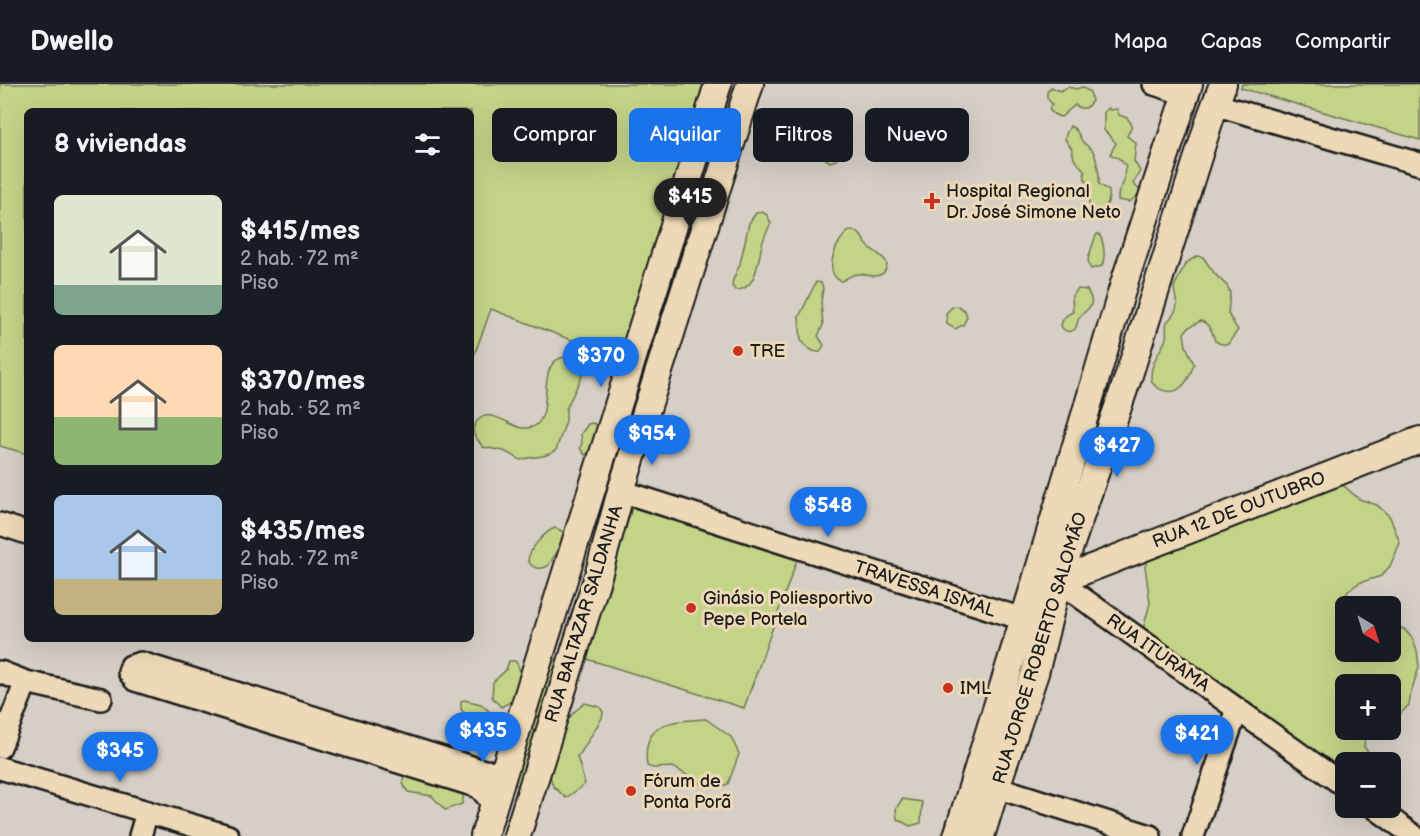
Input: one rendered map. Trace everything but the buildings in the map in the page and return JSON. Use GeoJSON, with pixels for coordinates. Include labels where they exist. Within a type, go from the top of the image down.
{"type":"FeatureCollection","features":[{"type":"Feature","properties":{"kind":"main road","name":"RUA BALTAZAR SALDANHA"},"geometry":{"type":"LineString","coordinates":[[484,836],[718,84]]}},
{"type":"Feature","properties":{"kind":"main road","name":"RUA BALTAZAR SALDANHA"},"geometry":{"type":"LineString","coordinates":[[517,836],[596,582],[621,491],[750,84]]}},
{"type":"Feature","properties":{"kind":"main road","name":"RUA JORGE ROBERTO SALOMÃO"},"geometry":{"type":"LineString","coordinates":[[957,836],[985,784],[1035,623],[1126,277],[1187,89]]}},
{"type":"Feature","properties":{"kind":"main road","name":"RUA JORGE ROBERTO SALOMÃO"},"geometry":{"type":"LineString","coordinates":[[1047,582],[1128,378],[1220,94]]}},
{"type":"Feature","properties":{"kind":"main road"},"geometry":{"type":"LineString","coordinates":[[668,245],[697,255]]}},
{"type":"Feature","properties":{"kind":"main road","name":"RUA 12 DE OUTUBRO"},"geometry":{"type":"LineString","coordinates":[[1047,582],[1418,435]]}},
{"type":"Feature","properties":{"kind":"main road"},"geometry":{"type":"LineString","coordinates":[[567,570],[596,582]]}},
{"type":"Feature","properties":{"kind":"main road","name":"RUA JORGE ROBERTO SALOMÃO"},"geometry":{"type":"LineString","coordinates":[[981,836],[985,784]]}},
{"type":"Feature","properties":{"kind":"street"},"geometry":{"type":"LineString","coordinates":[[1154,84],[1187,89],[1205,86],[1220,94],[1420,164]]}},
{"type":"Feature","properties":{"kind":"street","name":"TRAVESSA ISMAL"},"geometry":{"type":"LineString","coordinates":[[621,491],[1035,623]]}},
{"type":"Feature","properties":{"kind":"street"},"geometry":{"type":"LineString","coordinates":[[0,524],[24,532]]}},
{"type":"Feature","properties":{"kind":"street","name":"RUA ITURAMA"},"geometry":{"type":"LineString","coordinates":[[1047,582],[1238,709],[1335,779]]}},
{"type":"Feature","properties":{"kind":"street"},"geometry":{"type":"LineString","coordinates":[[494,804],[479,787],[296,720],[141,663],[131,666],[129,672],[135,680],[296,720],[484,771],[503,772]]}},
{"type":"Feature","properties":{"kind":"street"},"geometry":{"type":"LineString","coordinates":[[0,672],[26,682],[101,699]]}},
{"type":"Feature","properties":{"kind":"street"},"geometry":{"type":"LineString","coordinates":[[0,747],[26,682]]}},
{"type":"Feature","properties":{"kind":"street"},"geometry":{"type":"LineString","coordinates":[[1193,836],[1238,709]]}},
{"type":"Feature","properties":{"kind":"street"},"geometry":{"type":"LineString","coordinates":[[0,768],[228,836]]}},
{"type":"Feature","properties":{"kind":"street"},"geometry":{"type":"LineString","coordinates":[[985,784],[1150,836]]}},
{"type":"Feature","properties":{"kind":"street"},"geometry":{"type":"LineString","coordinates":[[140,836],[147,812]]}},
{"type":"Feature","properties":{"kind":"street"},"geometry":{"type":"LineString","coordinates":[[1389,818],[1414,836]]}},
{"type":"Feature","properties":{"kind":"green space"},"geometry":{"type":"Polygon","coordinates":[[[0,84],[708,84],[700,108],[629,108],[629,162],[682,162],[618,358],[491,309],[474,356],[474,108],[24,108],[24,453],[0,446],[0,84]]]}},
{"type":"Feature","properties":{"kind":"green space"},"geometry":{"type":"Polygon","coordinates":[[[1242,84],[1420,84],[1420,140],[1241,88],[1242,84]]]}},
{"type":"Feature","properties":{"kind":"green space"},"geometry":{"type":"Polygon","coordinates":[[[1051,87],[1060,91],[1068,87],[1076,89],[1082,87],[1090,92],[1092,101],[1086,108],[1075,105],[1061,117],[1057,116],[1049,109],[1052,104],[1047,98],[1047,92],[1051,87]]]}},
{"type":"Feature","properties":{"kind":"green space"},"geometry":{"type":"Polygon","coordinates":[[[1109,108],[1110,110],[1117,109],[1119,115],[1127,118],[1131,123],[1127,136],[1136,143],[1134,161],[1140,171],[1133,184],[1140,190],[1129,202],[1118,200],[1126,166],[1120,159],[1110,154],[1116,143],[1104,130],[1104,112],[1109,108]]]}},
{"type":"Feature","properties":{"kind":"green space"},"geometry":{"type":"Polygon","coordinates":[[[1070,126],[1093,151],[1098,168],[1099,184],[1109,191],[1107,203],[1098,212],[1090,206],[1091,189],[1085,179],[1084,170],[1074,159],[1072,149],[1065,139],[1070,126]]]}},
{"type":"Feature","properties":{"kind":"green space"},"geometry":{"type":"Polygon","coordinates":[[[762,212],[767,215],[771,223],[763,241],[756,272],[748,285],[743,289],[735,290],[732,286],[733,280],[740,264],[749,223],[756,213],[762,212]]]}},
{"type":"Feature","properties":{"kind":"green space"},"geometry":{"type":"Polygon","coordinates":[[[849,231],[857,232],[869,247],[885,260],[887,264],[884,272],[875,276],[856,274],[841,281],[835,277],[832,271],[833,256],[840,241],[849,231]]]}},
{"type":"Feature","properties":{"kind":"green space"},"geometry":{"type":"Polygon","coordinates":[[[1097,234],[1102,241],[1104,258],[1102,266],[1091,269],[1088,263],[1089,257],[1097,234]]]}},
{"type":"Feature","properties":{"kind":"green space"},"geometry":{"type":"Polygon","coordinates":[[[1197,256],[1203,257],[1228,287],[1230,293],[1228,314],[1238,330],[1228,344],[1221,344],[1215,341],[1211,329],[1201,321],[1189,327],[1184,333],[1193,367],[1183,386],[1176,390],[1166,391],[1154,384],[1151,371],[1166,339],[1167,322],[1176,309],[1174,287],[1186,263],[1197,256]]]}},
{"type":"Feature","properties":{"kind":"green space"},"geometry":{"type":"Polygon","coordinates":[[[816,282],[821,283],[823,288],[821,303],[823,325],[818,336],[824,345],[820,352],[809,349],[801,340],[799,317],[816,282]]]}},
{"type":"Feature","properties":{"kind":"green space"},"geometry":{"type":"Polygon","coordinates":[[[1078,289],[1087,290],[1092,301],[1091,305],[1078,320],[1075,329],[1067,331],[1061,326],[1066,315],[1073,312],[1072,296],[1078,289]]]}},
{"type":"Feature","properties":{"kind":"green space"},"geometry":{"type":"Polygon","coordinates":[[[958,306],[965,311],[967,317],[963,325],[955,329],[947,324],[946,313],[952,307],[958,306]]]}},
{"type":"Feature","properties":{"kind":"green space"},"geometry":{"type":"Polygon","coordinates":[[[564,357],[578,365],[582,376],[566,409],[566,421],[556,450],[547,455],[521,460],[504,451],[483,447],[474,435],[474,427],[477,421],[484,416],[496,417],[526,428],[539,422],[543,414],[549,369],[555,361],[564,357]]]}},
{"type":"Feature","properties":{"kind":"green space"},"geometry":{"type":"Polygon","coordinates":[[[593,423],[598,426],[591,452],[585,455],[580,448],[581,434],[588,424],[593,423]]]}},
{"type":"Feature","properties":{"kind":"green space"},"geometry":{"type":"Polygon","coordinates":[[[1331,486],[1344,486],[1359,499],[1377,505],[1390,517],[1400,543],[1390,566],[1381,576],[1359,583],[1345,596],[1335,596],[1335,662],[1401,662],[1401,628],[1404,629],[1412,638],[1417,651],[1419,667],[1409,705],[1401,713],[1401,674],[1335,674],[1335,740],[1365,740],[1364,747],[1368,752],[1335,752],[1335,766],[1303,749],[1144,642],[1143,629],[1150,603],[1145,566],[1151,554],[1331,486]]]}},
{"type":"Feature","properties":{"kind":"green space","name":"Ginásio Poliesportivo Pepe Portela"},"geometry":{"type":"Polygon","coordinates":[[[634,500],[798,557],[744,708],[587,659],[634,500]]]}},
{"type":"Feature","properties":{"kind":"green space"},"geometry":{"type":"Polygon","coordinates":[[[555,528],[566,533],[563,549],[555,555],[548,566],[534,567],[528,560],[531,551],[542,537],[555,528]]]}},
{"type":"Feature","properties":{"kind":"green space"},"geometry":{"type":"Polygon","coordinates":[[[561,658],[570,699],[568,720],[585,703],[600,707],[603,712],[602,718],[577,756],[585,784],[566,798],[553,786],[548,769],[525,786],[511,784],[544,668],[555,659],[561,658]]]}},
{"type":"Feature","properties":{"kind":"green space"},"geometry":{"type":"Polygon","coordinates":[[[509,661],[515,661],[520,670],[520,676],[512,701],[501,707],[492,697],[493,682],[506,670],[509,661]]]}},
{"type":"Feature","properties":{"kind":"green space"},"geometry":{"type":"Polygon","coordinates":[[[461,701],[481,704],[493,715],[493,730],[486,738],[482,740],[477,732],[473,716],[465,714],[461,709],[461,701]]]}},
{"type":"Feature","properties":{"kind":"green space"},"geometry":{"type":"Polygon","coordinates":[[[706,719],[731,737],[739,754],[728,784],[717,788],[704,785],[673,767],[647,766],[646,751],[649,740],[661,726],[681,721],[706,719]]]}},
{"type":"Feature","properties":{"kind":"green space"},"geometry":{"type":"Polygon","coordinates":[[[408,772],[464,792],[462,804],[445,810],[432,796],[408,792],[403,782],[408,772]]]}},
{"type":"Feature","properties":{"kind":"green space"},"geometry":{"type":"Polygon","coordinates":[[[902,799],[922,802],[921,823],[910,826],[897,819],[896,809],[902,799]]]}},
{"type":"Feature","properties":{"kind":"place","name":"Hospital Regional Dr. José Simone Neto"},"geometry":{"type":"Point","coordinates":[932,201]}},
{"type":"Feature","properties":{"kind":"place","name":"TRE"},"geometry":{"type":"Point","coordinates":[738,351]}},
{"type":"Feature","properties":{"kind":"place","name":"Ginásio Poliesportivo Pepe Portela"},"geometry":{"type":"Point","coordinates":[691,608]}},
{"type":"Feature","properties":{"kind":"place","name":"IML"},"geometry":{"type":"Point","coordinates":[948,688]}},
{"type":"Feature","properties":{"kind":"place","name":"Fórum de Ponta Porã"},"geometry":{"type":"Point","coordinates":[631,791]}}]}
